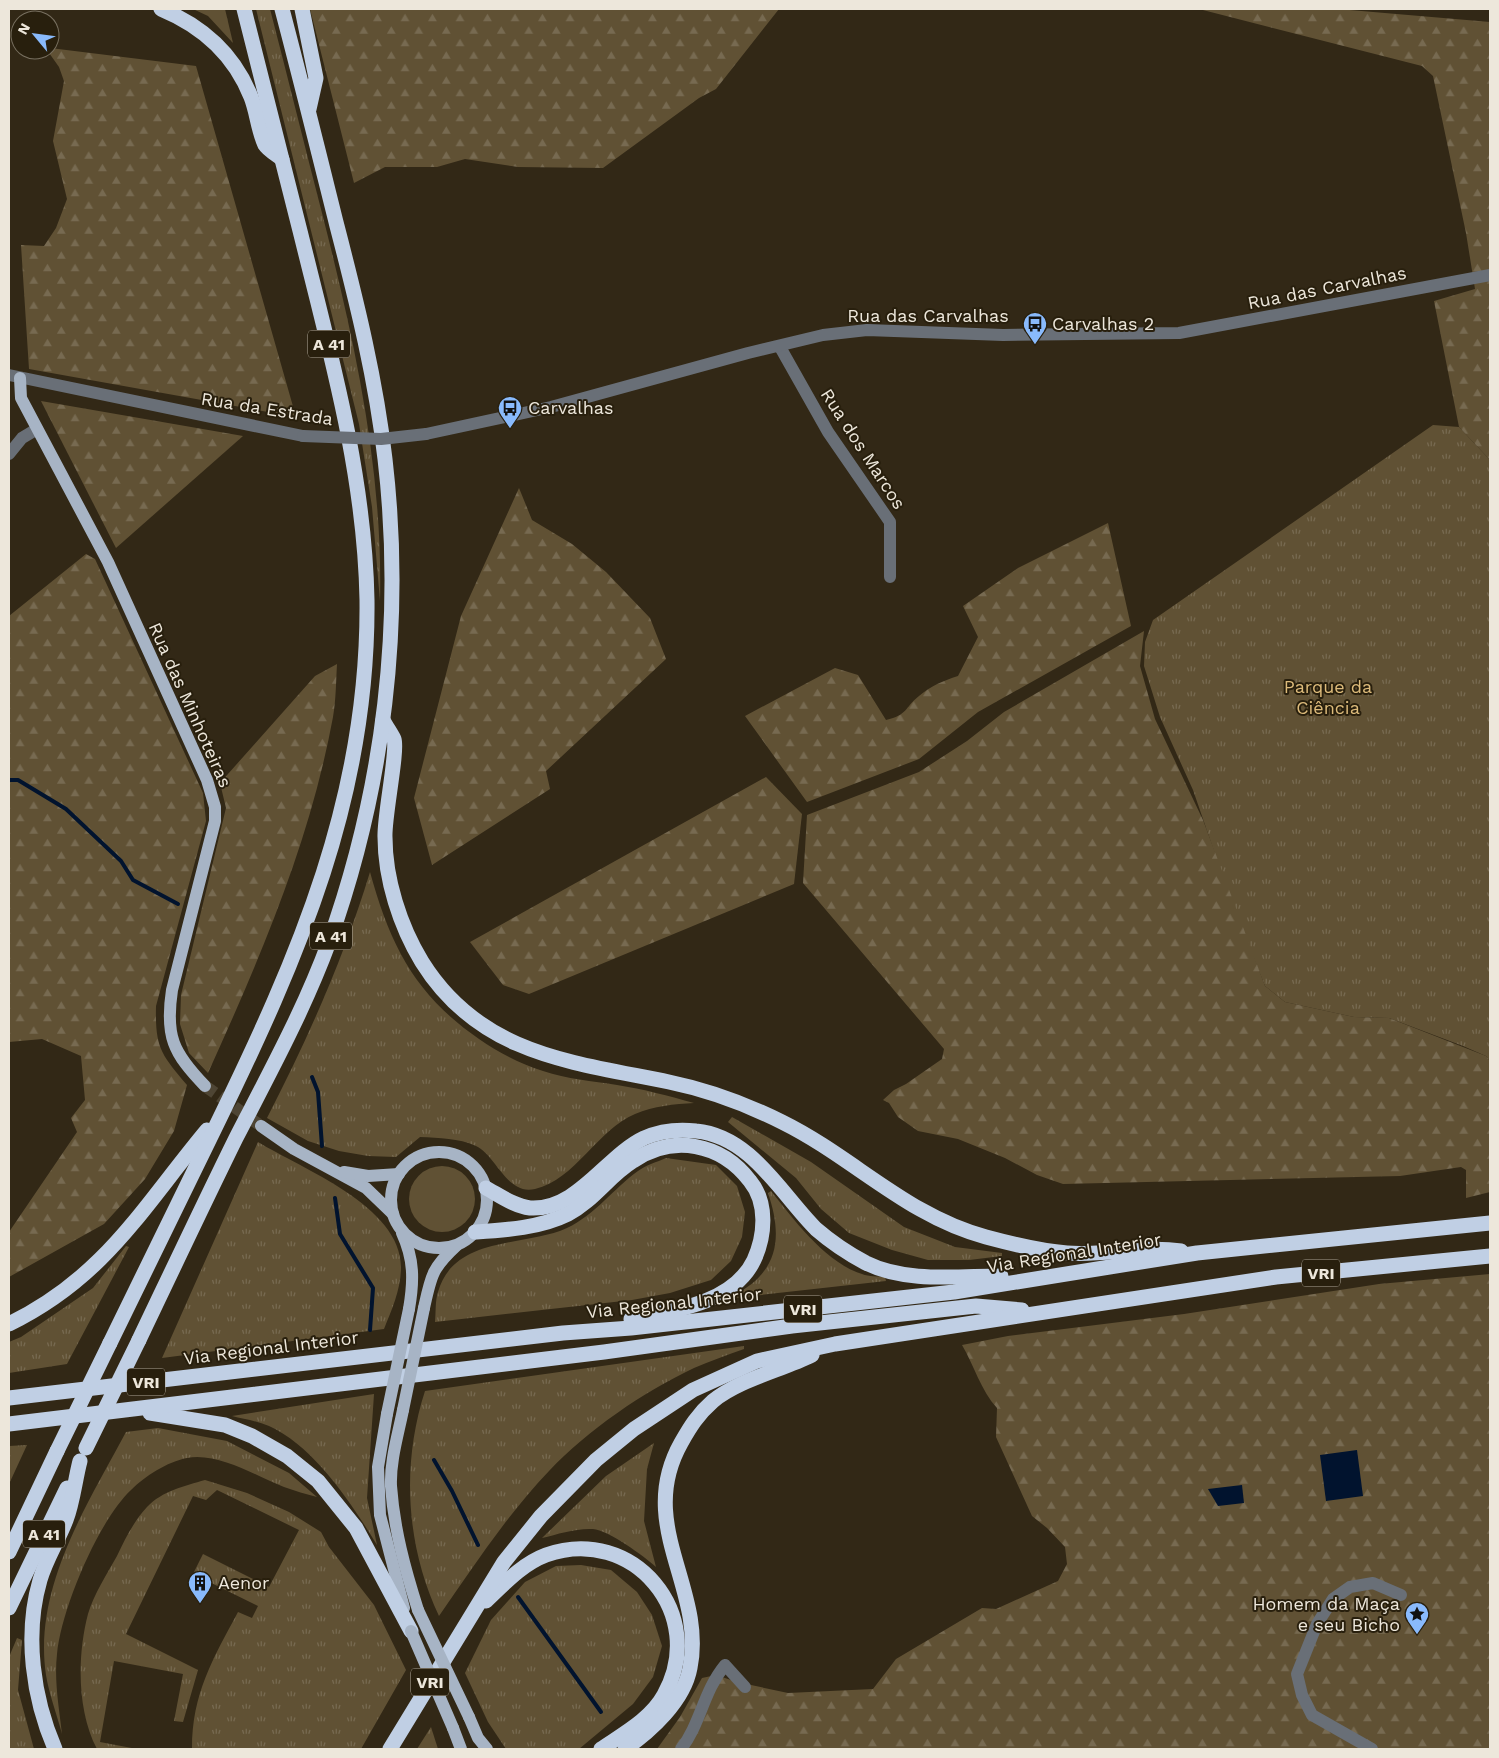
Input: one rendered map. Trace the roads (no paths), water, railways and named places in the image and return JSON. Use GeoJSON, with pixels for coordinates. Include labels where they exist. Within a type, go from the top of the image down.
{"type":"FeatureCollection","features":[{"type":"Feature","properties":{"kind":"highway"},"geometry":{"type":"LineString","coordinates":[[161,9],[198,29],[218,45],[243,80],[251,98],[265,146],[282,159]]}},
{"type":"Feature","properties":{"kind":"highway","name":"A 41"},"geometry":{"type":"LineString","coordinates":[[9,1552],[223,1111],[300,942],[333,846],[356,736],[366,648],[367,599],[364,548],[354,461],[332,357],[244,9]]}},
{"type":"Feature","properties":{"kind":"highway","name":"A 41"},"geometry":{"type":"LineString","coordinates":[[9,1608],[138,1340],[263,1089],[328,944],[352,871],[372,793],[383,720],[391,612],[390,510],[385,460],[366,345],[282,9]]}},
{"type":"Feature","properties":{"kind":"highway"},"geometry":{"type":"LineString","coordinates":[[302,9],[316,78],[308,111]]}},
{"type":"Feature","properties":{"kind":"highway"},"geometry":{"type":"LineString","coordinates":[[383,720],[395,742],[384,838],[391,883],[403,925],[422,962],[445,991],[473,1018],[486,1027],[516,1044],[556,1059],[597,1069],[669,1082],[745,1104],[785,1123],[939,1221],[983,1236],[1031,1248],[1067,1253],[1156,1247],[1197,1253]]}},
{"type":"Feature","properties":{"kind":"highway"},"geometry":{"type":"LineString","coordinates":[[9,1324],[68,1288],[107,1254],[140,1217],[182,1160],[223,1111]]}},
{"type":"Feature","properties":{"kind":"highway"},"geometry":{"type":"LineString","coordinates":[[486,1188],[513,1203],[529,1208],[546,1207],[580,1189],[623,1152],[644,1138],[670,1131],[696,1131],[716,1134],[733,1144],[769,1175],[817,1229],[840,1247],[868,1264],[899,1273],[929,1276],[1042,1276]]}},
{"type":"Feature","properties":{"kind":"highway"},"geometry":{"type":"LineString","coordinates":[[475,1232],[548,1222],[569,1213],[589,1200],[632,1162],[653,1150],[695,1145],[728,1159],[742,1170],[753,1185],[761,1202],[764,1222],[753,1262],[741,1277],[726,1289],[686,1308],[562,1333]]}},
{"type":"Feature","properties":{"kind":"highway","name":"Via Regional Interior"},"geometry":{"type":"LineString","coordinates":[[9,1398],[562,1333],[641,1327],[954,1292],[1042,1276],[1197,1253],[1490,1223]]}},
{"type":"Feature","properties":{"kind":"highway","name":"VRI"},"geometry":{"type":"LineString","coordinates":[[390,1749],[504,1562],[541,1516],[596,1460],[634,1429],[693,1390],[757,1361],[835,1344],[1276,1278],[1490,1256]]}},
{"type":"Feature","properties":{"kind":"highway"},"geometry":{"type":"LineString","coordinates":[[9,1424],[604,1352],[792,1326],[966,1307],[1048,1312]]}},
{"type":"Feature","properties":{"kind":"highway"},"geometry":{"type":"LineString","coordinates":[[625,1749],[651,1731],[676,1698],[690,1669],[692,1635],[688,1604],[668,1535],[664,1510],[666,1481],[673,1456],[694,1418],[714,1400],[732,1389],[794,1364],[835,1344]]}},
{"type":"Feature","properties":{"kind":"highway"},"geometry":{"type":"LineString","coordinates":[[128,1410],[225,1425],[252,1436],[280,1452],[310,1474],[318,1481],[356,1528],[411,1632]]}},
{"type":"Feature","properties":{"kind":"highway"},"geometry":{"type":"LineString","coordinates":[[9,1535],[57,1451]]}},
{"type":"Feature","properties":{"kind":"highway"},"geometry":{"type":"LineString","coordinates":[[55,1749],[41,1712],[34,1682],[32,1656],[35,1605],[40,1580],[66,1520],[83,1454]]}},
{"type":"Feature","properties":{"kind":"highway"},"geometry":{"type":"LineString","coordinates":[[470,1615],[525,1566],[546,1555],[594,1549],[613,1553],[634,1564],[654,1582],[668,1603],[676,1628],[676,1669],[664,1696],[639,1723],[601,1749]]}},
{"type":"Feature","properties":{"kind":"main road","name":"Rua das Minhoteiras"},"geometry":{"type":"LineString","coordinates":[[15,376],[21,398],[108,562],[207,780],[215,807],[214,821],[172,990],[169,1009],[169,1025],[174,1049],[188,1069],[205,1086]]}},
{"type":"Feature","properties":{"kind":"main road"},"geometry":{"type":"LineString","coordinates":[[261,1126],[294,1149],[366,1188],[396,1220],[407,1236],[425,1246],[445,1248],[458,1244]]}},
{"type":"Feature","properties":{"kind":"main road"},"geometry":{"type":"LineString","coordinates":[[461,1749],[411,1632],[380,1515],[378,1467],[409,1309],[413,1269],[410,1250],[396,1220],[392,1193],[399,1174],[410,1162],[424,1155],[439,1152],[455,1155],[469,1162],[479,1174],[486,1188],[487,1203],[483,1218],[475,1232],[458,1244],[438,1263],[430,1279],[394,1452],[391,1485],[403,1564],[418,1610],[478,1738],[487,1749]]}},
{"type":"Feature","properties":{"kind":"main road"},"geometry":{"type":"LineString","coordinates":[[334,1170],[368,1176],[399,1174]]}},
{"type":"Feature","properties":{"kind":"street","name":"Rua das Carvalhas"},"geometry":{"type":"LineString","coordinates":[[551,407],[748,353],[780,347],[823,335],[868,330],[1003,334],[1179,333],[1490,275]]}},
{"type":"Feature","properties":{"kind":"street","name":"Rua dos Marcos"},"geometry":{"type":"LineString","coordinates":[[780,347],[828,432],[890,522],[890,577]]}},
{"type":"Feature","properties":{"kind":"street","name":"Rua da Estrada"},"geometry":{"type":"LineString","coordinates":[[15,376],[303,436],[381,438],[426,434],[551,407]]}},
{"type":"Feature","properties":{"kind":"street"},"geometry":{"type":"LineString","coordinates":[[9,454],[22,438],[37,429]]}},
{"type":"Feature","properties":{"kind":"street"},"geometry":{"type":"LineString","coordinates":[[1372,1749],[1312,1715],[1302,1695],[1297,1674],[1317,1624],[1334,1599],[1350,1587],[1373,1583],[1401,1595]]}},
{"type":"Feature","properties":{"kind":"street"},"geometry":{"type":"LineString","coordinates":[[681,1749],[700,1715],[705,1696],[714,1678],[725,1665],[745,1687]]}},
{"type":"Feature","properties":{"kind":"water"},"geometry":{"type":"Polygon","coordinates":[[[1357,1450],[1363,1496],[1326,1501],[1320,1455],[1357,1450]]]}},
{"type":"Feature","properties":{"kind":"water"},"geometry":{"type":"Polygon","coordinates":[[[1242,1485],[1244,1503],[1218,1506],[1208,1489],[1242,1485]]]}},
{"type":"Feature","properties":{"kind":"waterway"},"geometry":{"type":"LineString","coordinates":[[9,780],[18,780],[66,809],[121,861],[133,880],[178,904]]}},
{"type":"Feature","properties":{"kind":"waterway"},"geometry":{"type":"LineString","coordinates":[[312,1077],[318,1092],[322,1146]]}},
{"type":"Feature","properties":{"kind":"waterway"},"geometry":{"type":"LineString","coordinates":[[335,1198],[340,1234],[373,1288],[370,1330]]}},
{"type":"Feature","properties":{"kind":"waterway"},"geometry":{"type":"LineString","coordinates":[[434,1460],[452,1491],[478,1545]]}},
{"type":"Feature","properties":{"kind":"waterway"},"geometry":{"type":"LineString","coordinates":[[518,1597],[601,1712]]}},
{"type":"Feature","properties":{"kind":"tunnel"},"geometry":{"type":"LineString","coordinates":[[205,1086],[261,1126]]}},
{"type":"Feature","properties":{"kind":"place","name":"Carvalhas 2"},"geometry":{"type":"Point","coordinates":[1035,345]}},
{"type":"Feature","properties":{"kind":"place","name":"Carvalhas"},"geometry":{"type":"Point","coordinates":[510,429]}},
{"type":"Feature","properties":{"kind":"place","name":"Aenor"},"geometry":{"type":"Point","coordinates":[200,1604]}},
{"type":"Feature","properties":{"kind":"place","name":"Homem da Maça e seu Bicho"},"geometry":{"type":"Point","coordinates":[1417,1635]}},
{"type":"Feature","properties":{"kind":"park label","name":"Parque da Ciência"},"geometry":{"type":"Point","coordinates":[1328,698]}}]}
